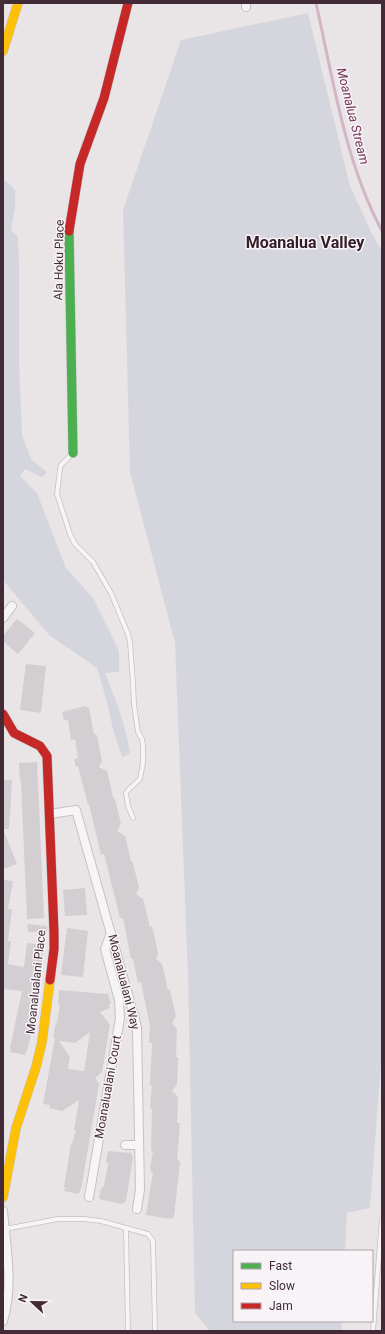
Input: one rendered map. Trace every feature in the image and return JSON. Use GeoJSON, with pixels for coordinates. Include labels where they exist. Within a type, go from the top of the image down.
{"type":"FeatureCollection","features":[{"type":"Feature","properties":{"kind":"street"},"geometry":{"type":"LineString","coordinates":[[3,51],[18,3]]}},
{"type":"Feature","properties":{"kind":"street","name":"Ala Hoku Place"},"geometry":{"type":"LineString","coordinates":[[73,453],[69,229],[80,164],[104,98],[128,3]]}},
{"type":"Feature","properties":{"kind":"street"},"geometry":{"type":"LineString","coordinates":[[3,618],[12,606]]}},
{"type":"Feature","properties":{"kind":"street","name":"Moanalualani Place"},"geometry":{"type":"LineString","coordinates":[[3,714],[14,733],[40,746],[47,756],[54,932],[49,989],[39,1055],[16,1128],[3,1198]]}},
{"type":"Feature","properties":{"kind":"street","name":"Moanalualani Way"},"geometry":{"type":"LineString","coordinates":[[50,814],[76,810],[137,1028],[140,1190],[138,1210]]}},
{"type":"Feature","properties":{"kind":"street","name":"Moanalualani Court"},"geometry":{"type":"LineString","coordinates":[[89,1197],[120,1018],[119,1000],[105,949],[111,933]]}},
{"type":"Feature","properties":{"kind":"street"},"geometry":{"type":"LineString","coordinates":[[125,1145],[139,1145]]}},
{"type":"Feature","properties":{"kind":"street"},"geometry":{"type":"LineString","coordinates":[[3,1211],[6,1271],[9,1281],[3,1321]]}},
{"type":"Feature","properties":{"kind":"lane"},"geometry":{"type":"LineString","coordinates":[[73,453],[60,469],[57,494],[70,534],[75,544],[93,562],[111,594],[130,642],[134,704],[138,732],[142,739],[143,746],[143,763],[140,779],[126,793],[128,806],[133,818]]}},
{"type":"Feature","properties":{"kind":"lane"},"geometry":{"type":"LineString","coordinates":[[5,1229],[58,1218],[84,1218],[148,1234],[153,1241],[155,1331]]}},
{"type":"Feature","properties":{"kind":"lane"},"geometry":{"type":"LineString","coordinates":[[373,1331],[382,1219]]}},
{"type":"Feature","properties":{"kind":"lane"},"geometry":{"type":"LineString","coordinates":[[126,1229],[128,1331]]}},
{"type":"Feature","properties":{"kind":"shaded area"},"geometry":{"type":"Polygon","coordinates":[[[308,13],[350,186],[372,234],[382,251],[382,1051],[370,1208],[347,1213],[345,1250],[233,1250],[233,1322],[342,1322],[341,1331],[210,1331],[195,1313],[188,976],[175,643],[130,472],[123,210],[181,40],[308,13]]]}},
{"type":"Feature","properties":{"kind":"shaded area"},"geometry":{"type":"Polygon","coordinates":[[[3,180],[5,180],[15,190],[15,207],[11,230],[18,237],[19,363],[22,435],[31,459],[47,472],[42,477],[25,469],[20,476],[37,493],[66,568],[94,599],[119,651],[119,672],[105,673],[126,733],[130,754],[122,757],[97,668],[49,635],[3,580],[3,180]]]}},
{"type":"Feature","properties":{"kind":"building"},"geometry":{"type":"Polygon","coordinates":[[[17,619],[35,633],[18,654],[3,641],[3,636],[17,619]]]}},
{"type":"Feature","properties":{"kind":"building"},"geometry":{"type":"Polygon","coordinates":[[[26,664],[46,666],[41,713],[20,710],[26,664]]]}},
{"type":"Feature","properties":{"kind":"building"},"geometry":{"type":"Polygon","coordinates":[[[85,706],[89,708],[94,734],[97,735],[102,761],[99,767],[107,771],[113,797],[115,799],[121,824],[117,831],[125,836],[139,888],[136,894],[143,899],[150,927],[152,926],[158,953],[156,959],[162,964],[176,1016],[172,1023],[177,1030],[177,1085],[172,1090],[178,1097],[177,1123],[180,1123],[177,1159],[180,1162],[174,1217],[171,1219],[146,1215],[153,1172],[151,1172],[150,1168],[153,1151],[151,1151],[152,1109],[150,1108],[152,1085],[150,1085],[152,1043],[149,1043],[150,1026],[141,982],[138,983],[133,959],[131,959],[123,918],[120,918],[104,854],[101,855],[89,804],[88,805],[78,766],[76,767],[74,759],[78,758],[75,739],[71,740],[68,720],[64,720],[62,712],[85,706]]]}},
{"type":"Feature","properties":{"kind":"building"},"geometry":{"type":"Polygon","coordinates":[[[37,762],[44,918],[27,919],[19,763],[37,762]]]}},
{"type":"Feature","properties":{"kind":"building"},"geometry":{"type":"Polygon","coordinates":[[[3,780],[12,780],[9,829],[3,829],[3,780]]]}},
{"type":"Feature","properties":{"kind":"building"},"geometry":{"type":"Polygon","coordinates":[[[3,829],[17,864],[3,869],[3,829]]]}},
{"type":"Feature","properties":{"kind":"building"},"geometry":{"type":"Polygon","coordinates":[[[3,880],[13,881],[8,909],[12,909],[8,941],[11,941],[8,964],[24,967],[27,943],[44,945],[35,1008],[37,1008],[25,1055],[10,1052],[22,991],[3,989],[3,880]]]}},
{"type":"Feature","properties":{"kind":"building"},"geometry":{"type":"Polygon","coordinates":[[[85,888],[87,915],[65,916],[63,890],[85,888]]]}},
{"type":"Feature","properties":{"kind":"building"},"geometry":{"type":"Polygon","coordinates":[[[27,924],[47,926],[47,932],[28,932],[27,924]]]}},
{"type":"Feature","properties":{"kind":"building"},"geometry":{"type":"Polygon","coordinates":[[[67,928],[88,931],[83,977],[61,975],[67,928]]]}},
{"type":"Feature","properties":{"kind":"building"},"geometry":{"type":"Polygon","coordinates":[[[59,990],[108,994],[111,1004],[109,1004],[110,1008],[100,1012],[110,1025],[102,1072],[95,1078],[99,1084],[81,1190],[79,1194],[64,1191],[64,1187],[71,1144],[76,1130],[74,1130],[79,1100],[62,1111],[49,1108],[50,1105],[43,1104],[55,1038],[53,1038],[55,1026],[60,1005],[58,1003],[59,990]],[[90,1032],[75,1043],[59,1041],[70,1057],[68,1069],[84,1071],[90,1032]]]}},
{"type":"Feature","properties":{"kind":"building"},"geometry":{"type":"Polygon","coordinates":[[[108,1151],[131,1153],[133,1157],[126,1201],[122,1204],[99,1199],[101,1189],[104,1186],[108,1164],[106,1161],[108,1151]]]}},
{"type":"Feature","properties":{"kind":"waterway","name":"Moanalua Stream"},"geometry":{"type":"LineString","coordinates":[[316,3],[349,149],[369,205],[382,231]]}},
{"type":"Feature","properties":{"kind":"traffic: fast"},"geometry":{"type":"LineString","coordinates":[[69,231],[73,453]]}},
{"type":"Feature","properties":{"kind":"traffic: slow"},"geometry":{"type":"LineString","coordinates":[[3,51],[18,3]]}},
{"type":"Feature","properties":{"kind":"traffic: slow"},"geometry":{"type":"LineString","coordinates":[[3,1197],[16,1128],[36,1067],[42,1042],[50,980]]}},
{"type":"Feature","properties":{"kind":"traffic: jam"},"geometry":{"type":"LineString","coordinates":[[69,231],[80,164],[104,98],[128,3]]}},
{"type":"Feature","properties":{"kind":"traffic: jam"},"geometry":{"type":"LineString","coordinates":[[3,714],[14,733],[40,746],[47,756],[54,932],[54,949],[50,980]]}},
{"type":"Feature","properties":{"kind":"district","name":"Moanalua Valley"},"geometry":{"type":"Point","coordinates":[305,242]}}]}
